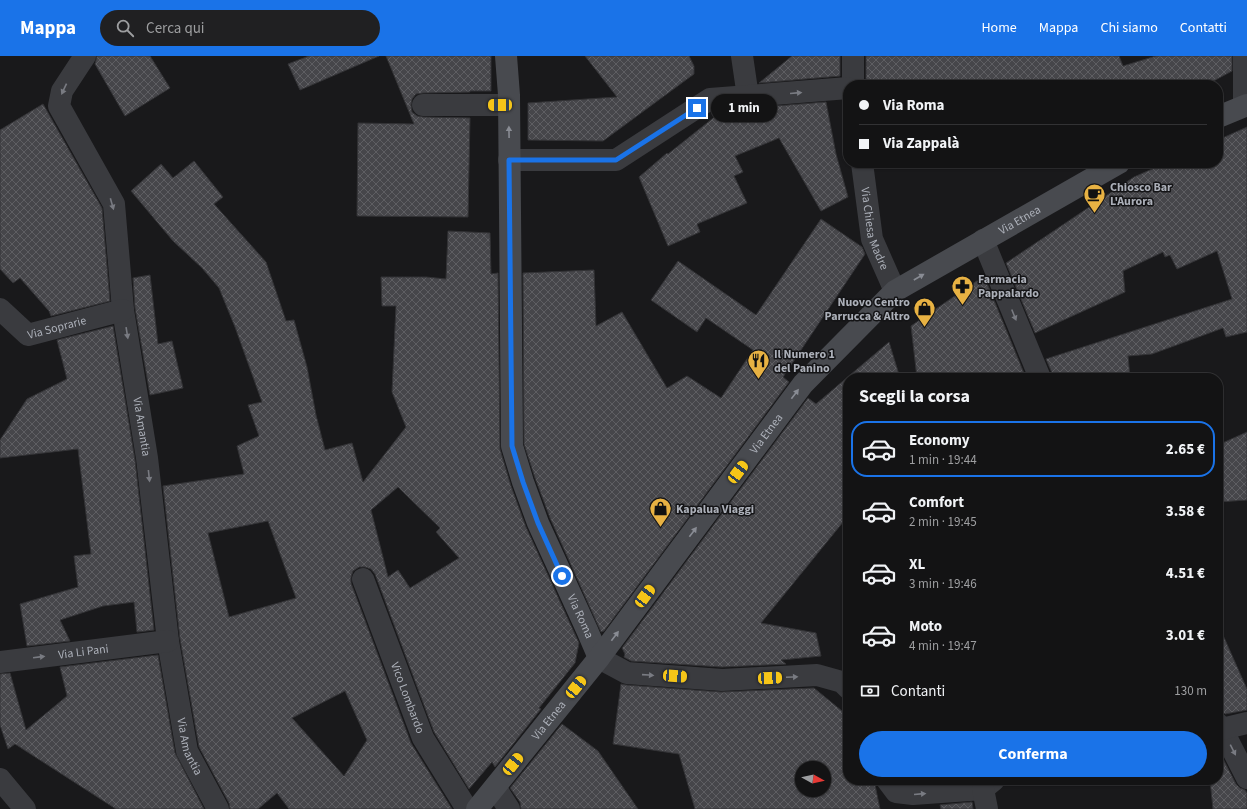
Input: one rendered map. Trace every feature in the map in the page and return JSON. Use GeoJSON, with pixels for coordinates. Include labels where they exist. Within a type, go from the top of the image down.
{"type":"FeatureCollection","features":[{"type":"Feature","properties":{"kind":"main road","name":"Via Roma"},"geometry":{"type":"LineString","coordinates":[[506,56],[509,105],[512,446],[538,523],[599,658]]}},
{"type":"Feature","properties":{"kind":"main road"},"geometry":{"type":"LineString","coordinates":[[1223,116],[1246,106]]}},
{"type":"Feature","properties":{"kind":"main road","name":"Via Etnea"},"geometry":{"type":"LineString","coordinates":[[477,809],[599,658],[803,384],[895,291],[1109,168]]}},
{"type":"Feature","properties":{"kind":"street","name":"Via Amantia"},"geometry":{"type":"LineString","coordinates":[[84,56],[62,91],[59,106],[114,204],[123,310],[147,458],[168,641],[187,751],[218,809]]}},
{"type":"Feature","properties":{"kind":"street"},"geometry":{"type":"LineString","coordinates":[[742,56],[748,96]]}},
{"type":"Feature","properties":{"kind":"street"},"geometry":{"type":"LineString","coordinates":[[852,56],[853,80]]}},
{"type":"Feature","properties":{"kind":"street"},"geometry":{"type":"LineString","coordinates":[[1244,56],[1246,106]]}},
{"type":"Feature","properties":{"kind":"street"},"geometry":{"type":"LineString","coordinates":[[509,160],[616,160],[710,100],[843,88]]}},
{"type":"Feature","properties":{"kind":"street"},"geometry":{"type":"LineString","coordinates":[[423,105],[509,105]]}},
{"type":"Feature","properties":{"kind":"street","name":"Via Chiesa Madre"},"geometry":{"type":"LineString","coordinates":[[863,168],[872,239],[895,291]]}},
{"type":"Feature","properties":{"kind":"street"},"geometry":{"type":"LineString","coordinates":[[983,240],[1038,373]]}},
{"type":"Feature","properties":{"kind":"street","name":"Via Soprarie"},"geometry":{"type":"LineString","coordinates":[[0,309],[28,335],[123,310]]}},
{"type":"Feature","properties":{"kind":"street","name":"Vico Lombardo"},"geometry":{"type":"LineString","coordinates":[[363,579],[423,738],[467,809]]}},
{"type":"Feature","properties":{"kind":"street","name":"Via Li Pani"},"geometry":{"type":"LineString","coordinates":[[0,662],[168,641]]}},
{"type":"Feature","properties":{"kind":"street"},"geometry":{"type":"LineString","coordinates":[[599,658],[627,673],[722,680],[817,675],[843,683]]}},
{"type":"Feature","properties":{"kind":"street"},"geometry":{"type":"LineString","coordinates":[[1223,726],[1247,722]]}},
{"type":"Feature","properties":{"kind":"street"},"geometry":{"type":"LineString","coordinates":[[1223,732],[1247,778]]}},
{"type":"Feature","properties":{"kind":"street"},"geometry":{"type":"LineString","coordinates":[[0,779],[25,809]]}},
{"type":"Feature","properties":{"kind":"street"},"geometry":{"type":"LineString","coordinates":[[891,785],[896,792],[912,794],[988,793]]}},
{"type":"Feature","properties":{"kind":"street"},"geometry":{"type":"LineString","coordinates":[[495,787],[509,809]]}},
{"type":"Feature","properties":{"kind":"building"},"geometry":{"type":"Polygon","coordinates":[[[97,56],[150,56],[170,88],[125,116],[95,64],[97,56]]]}},
{"type":"Feature","properties":{"kind":"building"},"geometry":{"type":"Polygon","coordinates":[[[309,56],[379,56],[300,90],[288,64],[309,56]]]}},
{"type":"Feature","properties":{"kind":"building"},"geometry":{"type":"Polygon","coordinates":[[[386,56],[491,56],[491,91],[416,94],[412,99],[411,105],[412,112],[417,116],[470,118],[468,217],[357,216],[358,123],[414,124],[386,56]]]}},
{"type":"Feature","properties":{"kind":"building"},"geometry":{"type":"Polygon","coordinates":[[[585,56],[689,56],[694,66],[694,74],[603,141],[528,140],[528,103],[617,97],[585,56]]]}},
{"type":"Feature","properties":{"kind":"building"},"geometry":{"type":"Polygon","coordinates":[[[792,56],[840,56],[840,76],[759,83],[792,56]]]}},
{"type":"Feature","properties":{"kind":"building"},"geometry":{"type":"Polygon","coordinates":[[[866,56],[1119,56],[1123,66],[1156,56],[1232,56],[1232,71],[1215,80],[866,80],[866,56]]]}},
{"type":"Feature","properties":{"kind":"building"},"geometry":{"type":"Polygon","coordinates":[[[826,102],[836,154],[848,197],[821,211],[779,138],[735,156],[743,172],[734,176],[747,203],[697,224],[700,232],[668,246],[639,177],[667,153],[668,154],[717,115],[764,112],[763,107],[826,102]]]}},
{"type":"Feature","properties":{"kind":"building"},"geometry":{"type":"Polygon","coordinates":[[[43,104],[102,208],[110,301],[51,316],[49,311],[20,278],[13,283],[0,269],[0,130],[43,104]]]}},
{"type":"Feature","properties":{"kind":"building"},"geometry":{"type":"Polygon","coordinates":[[[1247,127],[1247,332],[1226,337],[1223,328],[1152,354],[1128,356],[1130,373],[1052,373],[1046,359],[1232,299],[1217,251],[1177,269],[1170,255],[1165,257],[1163,252],[1123,271],[1125,292],[1035,333],[1006,263],[1134,177],[1155,168],[1223,168],[1223,138],[1247,127]]]}},
{"type":"Feature","properties":{"kind":"building"},"geometry":{"type":"Polygon","coordinates":[[[194,161],[223,197],[214,204],[266,262],[286,321],[294,320],[307,367],[316,415],[325,450],[352,443],[363,482],[406,427],[392,392],[396,306],[382,306],[381,277],[426,277],[446,279],[448,231],[490,233],[491,274],[498,273],[500,449],[511,486],[526,527],[579,643],[575,663],[539,708],[541,709],[495,767],[492,762],[469,789],[434,732],[375,574],[371,569],[359,567],[353,571],[351,577],[351,583],[411,743],[452,809],[289,809],[277,793],[258,809],[230,809],[229,803],[199,747],[180,639],[163,486],[244,474],[237,446],[259,436],[248,405],[262,402],[235,327],[219,288],[202,268],[173,241],[131,191],[161,164],[173,178],[194,161]],[[398,487],[371,510],[388,577],[398,570],[410,588],[459,558],[436,532],[440,528],[398,487]],[[268,521],[208,533],[229,617],[296,598],[268,521]],[[345,691],[292,718],[344,776],[367,740],[345,691]]]}},
{"type":"Feature","properties":{"kind":"building"},"geometry":{"type":"Polygon","coordinates":[[[821,219],[862,247],[865,254],[783,377],[789,382],[604,631],[601,632],[550,518],[524,444],[523,273],[594,270],[596,326],[622,312],[667,388],[687,376],[721,398],[753,350],[706,318],[697,332],[651,300],[678,261],[756,315],[821,219]]]}},
{"type":"Feature","properties":{"kind":"building"},"geometry":{"type":"Polygon","coordinates":[[[150,275],[158,344],[172,341],[183,388],[150,395],[135,308],[133,278],[150,275]]]}},
{"type":"Feature","properties":{"kind":"building"},"geometry":{"type":"Polygon","coordinates":[[[984,276],[1024,373],[916,373],[911,326],[984,276]]]}},
{"type":"Feature","properties":{"kind":"building"},"geometry":{"type":"Polygon","coordinates":[[[113,326],[135,460],[154,630],[137,632],[134,602],[103,606],[60,620],[70,641],[27,646],[20,604],[78,587],[74,556],[91,554],[78,449],[0,458],[0,440],[27,399],[67,379],[57,340],[113,326]]]}},
{"type":"Feature","properties":{"kind":"building"},"geometry":{"type":"Polygon","coordinates":[[[889,342],[898,373],[852,373],[889,342]]]}},
{"type":"Feature","properties":{"kind":"building"},"geometry":{"type":"Polygon","coordinates":[[[843,381],[843,522],[761,623],[816,633],[821,656],[781,660],[786,664],[722,667],[631,661],[624,657],[625,654],[622,648],[808,398],[816,404],[843,381]]]}},
{"type":"Feature","properties":{"kind":"building"},"geometry":{"type":"Polygon","coordinates":[[[1247,432],[1247,500],[1223,502],[1223,443],[1247,432]]]}},
{"type":"Feature","properties":{"kind":"building"},"geometry":{"type":"Polygon","coordinates":[[[1223,635],[1247,689],[1247,710],[1225,714],[1223,713],[1223,635]]]}},
{"type":"Feature","properties":{"kind":"building"},"geometry":{"type":"Polygon","coordinates":[[[158,655],[175,753],[204,809],[116,809],[15,744],[8,749],[0,725],[0,674],[10,673],[26,730],[67,696],[60,667],[158,655]]]}},
{"type":"Feature","properties":{"kind":"building"},"geometry":{"type":"Polygon","coordinates":[[[621,684],[721,692],[814,688],[842,711],[843,785],[875,785],[880,809],[695,809],[679,754],[613,744],[621,684]]]}},
{"type":"Feature","properties":{"kind":"building"},"geometry":{"type":"Polygon","coordinates":[[[562,724],[598,751],[638,809],[521,809],[520,802],[510,788],[562,724]]]}},
{"type":"Feature","properties":{"kind":"building"},"geometry":{"type":"Polygon","coordinates":[[[1223,759],[1236,784],[1247,793],[1247,809],[1213,809],[1211,785],[1223,785],[1223,759]]]}},
{"type":"Feature","properties":{"kind":"building"},"geometry":{"type":"Polygon","coordinates":[[[972,802],[973,809],[941,809],[940,805],[972,802]]]}},
{"type":"Feature","properties":{"kind":"place","name":"Chiosco Bar L'Aurora"},"geometry":{"type":"Point","coordinates":[1095,214]}},
{"type":"Feature","properties":{"kind":"place","name":"Farmacia Pappalardo"},"geometry":{"type":"Point","coordinates":[963,306]}},
{"type":"Feature","properties":{"kind":"place","name":"Nuovo Centro Parrucca & Altro"},"geometry":{"type":"Point","coordinates":[925,328]}},
{"type":"Feature","properties":{"kind":"place","name":"Il Numero 1 del Panino"},"geometry":{"type":"Point","coordinates":[759,380]}},
{"type":"Feature","properties":{"kind":"place","name":"Kapalua Viaggi"},"geometry":{"type":"Point","coordinates":[660,528]}},
{"type":"Feature","properties":{"kind":"route"},"geometry":{"type":"LineString","coordinates":[[562,576],[538,523],[512,446],[509,160],[616,160],[697,108]]}}]}
